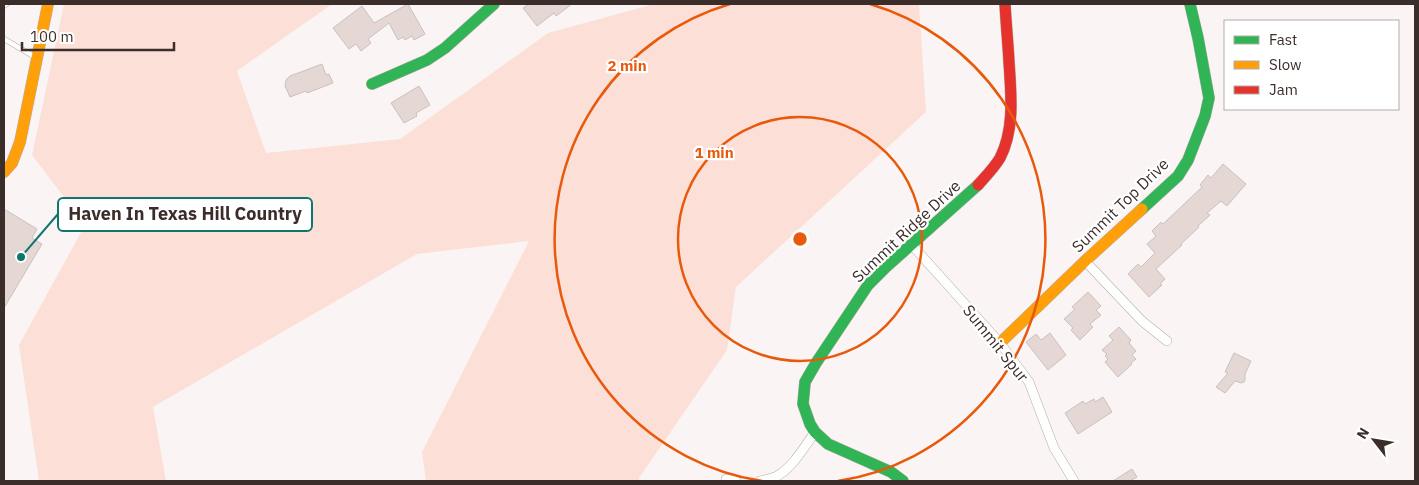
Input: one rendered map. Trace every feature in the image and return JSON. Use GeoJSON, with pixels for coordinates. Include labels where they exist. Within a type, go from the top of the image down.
{"type":"FeatureCollection","features":[{"type":"Feature","properties":{"kind":"street"},"geometry":{"type":"LineString","coordinates":[[6,170],[20,142],[48,4]]}},
{"type":"Feature","properties":{"kind":"street"},"geometry":{"type":"LineString","coordinates":[[372,84],[427,60],[445,48],[494,4]]}},
{"type":"Feature","properties":{"kind":"street","name":"Summit Ridge Drive"},"geometry":{"type":"LineString","coordinates":[[903,481],[891,472],[828,444],[815,432],[803,404],[805,382],[868,285],[977,186],[993,168],[1005,146],[1011,119],[1011,80],[1005,4]]}},
{"type":"Feature","properties":{"kind":"street","name":"Summit Top Drive"},"geometry":{"type":"LineString","coordinates":[[1000,343],[1178,176],[1188,160],[1210,98],[1190,4]]}},
{"type":"Feature","properties":{"kind":"street","name":"Summit Spur"},"geometry":{"type":"LineString","coordinates":[[911,244],[1000,343],[1029,382],[1054,448],[1074,481]]}},
{"type":"Feature","properties":{"kind":"street"},"geometry":{"type":"LineString","coordinates":[[1086,261],[1142,321],[1167,341]]}},
{"type":"Feature","properties":{"kind":"street"},"geometry":{"type":"LineString","coordinates":[[760,481],[782,473],[801,452],[815,432]]}},
{"type":"Feature","properties":{"kind":"street"},"geometry":{"type":"LineString","coordinates":[[726,478],[736,481]]}},
{"type":"Feature","properties":{"kind":"lane"},"geometry":{"type":"LineString","coordinates":[[4,6],[8,4]]}},
{"type":"Feature","properties":{"kind":"lane"},"geometry":{"type":"LineString","coordinates":[[4,39],[36,58]]}},
{"type":"Feature","properties":{"kind":"shaded area"},"geometry":{"type":"Polygon","coordinates":[[[64,4],[332,4],[237,71],[266,153],[400,139],[548,33],[654,4],[919,4],[926,112],[736,287],[727,350],[639,478],[639,481],[426,481],[422,452],[529,241],[417,254],[153,407],[166,481],[39,481],[19,345],[85,225],[32,155],[64,4]]]}},
{"type":"Feature","properties":{"kind":"building"},"geometry":{"type":"Polygon","coordinates":[[[408,4],[425,34],[414,40],[412,36],[405,40],[403,37],[398,40],[389,23],[368,39],[371,43],[361,51],[356,44],[349,49],[333,28],[362,6],[374,23],[408,4]]]}},
{"type":"Feature","properties":{"kind":"building"},"geometry":{"type":"Polygon","coordinates":[[[529,4],[572,4],[556,16],[554,13],[537,26],[523,8],[529,4]]]}},
{"type":"Feature","properties":{"kind":"building"},"geometry":{"type":"Polygon","coordinates":[[[322,64],[326,75],[329,74],[333,83],[290,97],[285,86],[286,80],[290,76],[322,64]]]}},
{"type":"Feature","properties":{"kind":"building"},"geometry":{"type":"Polygon","coordinates":[[[419,86],[430,105],[416,113],[417,116],[404,123],[391,103],[419,86]]]}},
{"type":"Feature","properties":{"kind":"building"},"geometry":{"type":"Polygon","coordinates":[[[1223,164],[1246,184],[1227,206],[1221,201],[1207,213],[1210,215],[1156,269],[1165,279],[1160,284],[1162,285],[1149,297],[1128,274],[1138,264],[1141,267],[1155,253],[1147,244],[1156,236],[1152,231],[1161,222],[1163,224],[1202,187],[1200,185],[1208,175],[1211,178],[1223,164]]]}},
{"type":"Feature","properties":{"kind":"building"},"geometry":{"type":"Polygon","coordinates":[[[4,209],[37,229],[32,238],[42,244],[4,308],[4,209]]]}},
{"type":"Feature","properties":{"kind":"building"},"geometry":{"type":"Polygon","coordinates":[[[1088,292],[1101,306],[1096,310],[1101,315],[1090,324],[1093,327],[1080,340],[1071,330],[1073,328],[1064,319],[1075,309],[1072,307],[1088,292]]]}},
{"type":"Feature","properties":{"kind":"building"},"geometry":{"type":"Polygon","coordinates":[[[1119,327],[1131,340],[1129,343],[1136,351],[1132,355],[1136,359],[1118,377],[1105,362],[1108,359],[1105,356],[1107,354],[1102,350],[1113,340],[1109,336],[1119,327]]]}},
{"type":"Feature","properties":{"kind":"building"},"geometry":{"type":"Polygon","coordinates":[[[1050,333],[1066,355],[1048,370],[1026,342],[1036,334],[1041,340],[1050,333]]]}},
{"type":"Feature","properties":{"kind":"building"},"geometry":{"type":"Polygon","coordinates":[[[1234,353],[1251,361],[1245,374],[1244,382],[1235,381],[1225,393],[1216,387],[1228,373],[1225,372],[1234,353]]]}},
{"type":"Feature","properties":{"kind":"building"},"geometry":{"type":"Polygon","coordinates":[[[1103,397],[1112,412],[1078,434],[1065,413],[1083,401],[1085,404],[1094,399],[1095,402],[1103,397]]]}},
{"type":"Feature","properties":{"kind":"building"},"geometry":{"type":"Polygon","coordinates":[[[1132,469],[1137,477],[1130,481],[1113,481],[1132,469]]]}},
{"type":"Feature","properties":{"kind":"traffic: fast"},"geometry":{"type":"LineString","coordinates":[[372,84],[427,60],[445,48],[494,4]]}},
{"type":"Feature","properties":{"kind":"traffic: fast"},"geometry":{"type":"LineString","coordinates":[[1142,209],[1178,176],[1188,160],[1205,116],[1209,98],[1190,4]]}},
{"type":"Feature","properties":{"kind":"traffic: fast"},"geometry":{"type":"LineString","coordinates":[[903,481],[891,472],[828,444],[815,432],[803,404],[805,382],[868,285],[978,185]]}},
{"type":"Feature","properties":{"kind":"traffic: slow"},"geometry":{"type":"LineString","coordinates":[[4,172],[12,163],[20,142],[48,4]]}},
{"type":"Feature","properties":{"kind":"traffic: slow"},"geometry":{"type":"LineString","coordinates":[[1000,343],[1142,209]]}},
{"type":"Feature","properties":{"kind":"traffic: jam"},"geometry":{"type":"LineString","coordinates":[[978,185],[993,169],[1000,158],[1005,147],[1010,123],[1011,86],[1005,4]]}},
{"type":"Feature","properties":{"kind":"place","name":"Haven In Texas Hill Country"},"geometry":{"type":"Point","coordinates":[21,257]}}]}
